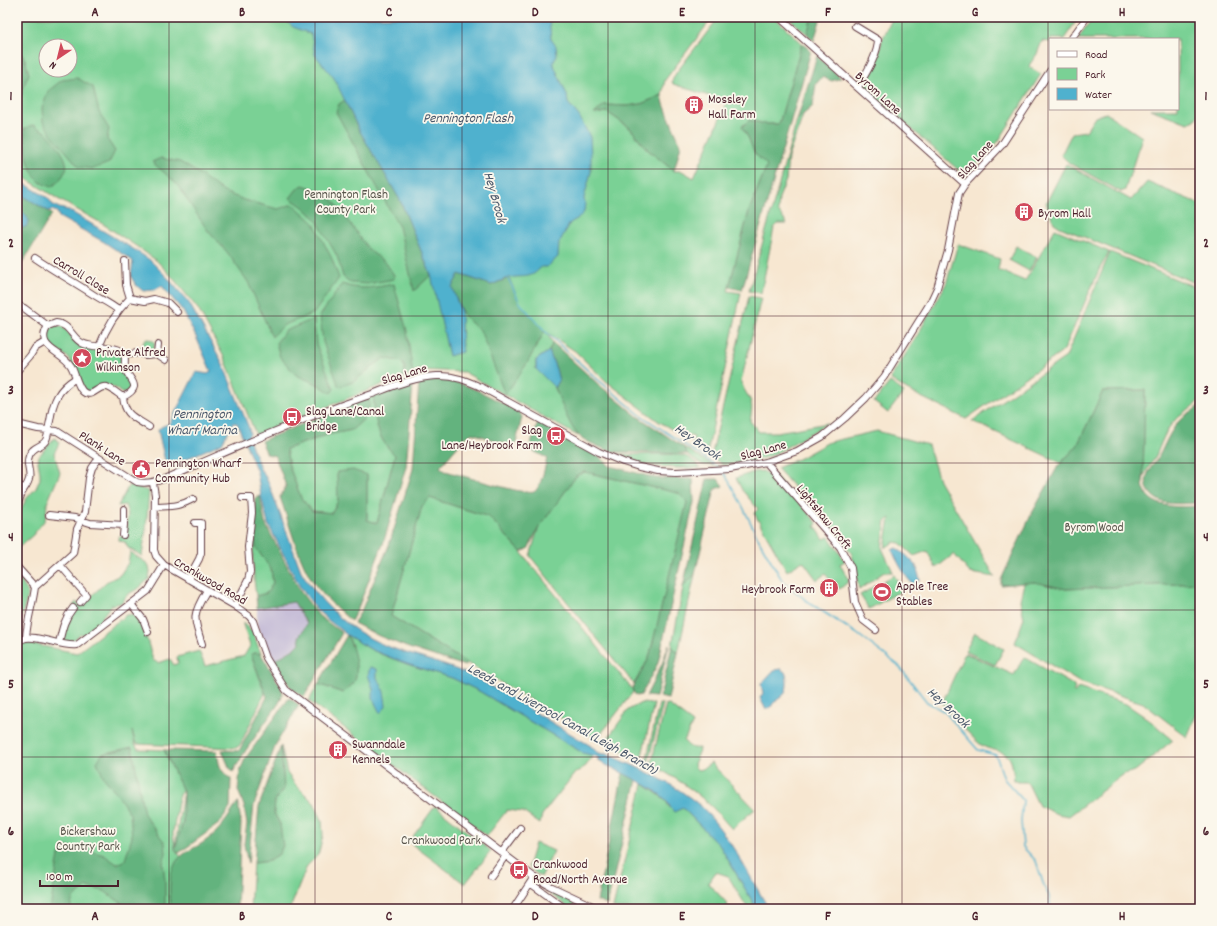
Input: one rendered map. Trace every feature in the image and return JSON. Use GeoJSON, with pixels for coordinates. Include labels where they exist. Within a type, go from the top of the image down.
{"type":"FeatureCollection","features":[{"type":"Feature","properties":{"kind":"street","name":"Byrom Lane"},"geometry":{"type":"LineString","coordinates":[[779,17],[965,184]]}},
{"type":"Feature","properties":{"kind":"street"},"geometry":{"type":"LineString","coordinates":[[1072,38],[1086,17]]}},
{"type":"Feature","properties":{"kind":"street"},"geometry":{"type":"LineString","coordinates":[[856,26],[878,40],[878,45],[870,65],[858,88]]}},
{"type":"Feature","properties":{"kind":"street","name":"Slag Lane"},"geometry":{"type":"LineString","coordinates":[[153,483],[333,408],[416,379],[437,376],[451,376],[467,380],[599,452],[623,462],[658,471],[711,471],[730,469],[766,462],[797,451],[822,437],[845,418],[866,398],[884,377],[930,303],[937,288],[948,250],[959,193],[965,184],[1001,146],[1049,73]]}},
{"type":"Feature","properties":{"kind":"street","name":"Carroll Close"},"geometry":{"type":"LineString","coordinates":[[35,258],[61,276],[111,304],[118,310]]}},
{"type":"Feature","properties":{"kind":"street"},"geometry":{"type":"LineString","coordinates":[[124,261],[126,286],[130,298]]}},
{"type":"Feature","properties":{"kind":"street"},"geometry":{"type":"LineString","coordinates":[[99,347],[118,310],[130,298]]}},
{"type":"Feature","properties":{"kind":"street"},"geometry":{"type":"LineString","coordinates":[[130,298],[145,301],[154,299],[168,303],[177,312]]}},
{"type":"Feature","properties":{"kind":"street"},"geometry":{"type":"LineString","coordinates":[[17,305],[24,308],[48,326]]}},
{"type":"Feature","properties":{"kind":"street"},"geometry":{"type":"LineString","coordinates":[[123,397],[131,392],[134,387],[134,382],[126,370],[125,355],[122,351],[83,344],[61,323],[48,326],[44,334],[45,342],[48,347],[66,359],[71,365],[82,392],[86,394],[93,393],[101,387],[112,389],[123,397],[125,408],[128,413],[149,427]]}},
{"type":"Feature","properties":{"kind":"street"},"geometry":{"type":"LineString","coordinates":[[17,371],[35,348],[45,342]]}},
{"type":"Feature","properties":{"kind":"street"},"geometry":{"type":"LineString","coordinates":[[157,354],[158,345]]}},
{"type":"Feature","properties":{"kind":"street"},"geometry":{"type":"LineString","coordinates":[[125,355],[138,353],[146,355],[157,354],[166,360]]}},
{"type":"Feature","properties":{"kind":"street"},"geometry":{"type":"LineString","coordinates":[[17,507],[21,495],[30,478],[28,461],[29,455],[33,450],[46,441],[53,409],[60,390],[76,378]]}},
{"type":"Feature","properties":{"kind":"street","name":"Plank Lane"},"geometry":{"type":"LineString","coordinates":[[17,424],[38,429],[57,431],[137,482],[153,483]]}},
{"type":"Feature","properties":{"kind":"street"},"geometry":{"type":"LineString","coordinates":[[99,458],[92,468],[89,478],[85,512],[77,529],[75,549],[61,566],[35,587],[25,638],[73,646],[77,645],[151,587],[164,565]]}},
{"type":"Feature","properties":{"kind":"street","name":"Lightshaw Croft"},"geometry":{"type":"LineString","coordinates":[[766,462],[840,547],[851,568],[855,602],[863,620],[876,630]]}},
{"type":"Feature","properties":{"kind":"street","name":"Crankwood Road"},"geometry":{"type":"LineString","coordinates":[[153,483],[155,495],[154,550],[156,556],[164,565],[249,616],[253,621],[266,658],[286,690],[534,877],[600,909]]}},
{"type":"Feature","properties":{"kind":"street"},"geometry":{"type":"LineString","coordinates":[[17,484],[24,489]]}},
{"type":"Feature","properties":{"kind":"street"},"geometry":{"type":"LineString","coordinates":[[234,606],[248,580],[250,572],[248,547],[252,513],[251,498],[242,498]]}},
{"type":"Feature","properties":{"kind":"street"},"geometry":{"type":"LineString","coordinates":[[155,507],[184,506],[193,499]]}},
{"type":"Feature","properties":{"kind":"street"},"geometry":{"type":"LineString","coordinates":[[123,535],[124,509]]}},
{"type":"Feature","properties":{"kind":"street"},"geometry":{"type":"LineString","coordinates":[[49,514],[82,519],[90,522],[124,526]]}},
{"type":"Feature","properties":{"kind":"street"},"geometry":{"type":"LineString","coordinates":[[188,579],[201,553],[205,523],[194,523]]}},
{"type":"Feature","properties":{"kind":"street"},"geometry":{"type":"LineString","coordinates":[[61,566],[86,595]]}},
{"type":"Feature","properties":{"kind":"street"},"geometry":{"type":"LineString","coordinates":[[17,567],[35,587]]}},
{"type":"Feature","properties":{"kind":"street"},"geometry":{"type":"LineString","coordinates":[[80,602],[91,590]]}},
{"type":"Feature","properties":{"kind":"street"},"geometry":{"type":"LineString","coordinates":[[202,644],[195,621],[195,614],[196,608],[207,590]]}},
{"type":"Feature","properties":{"kind":"street"},"geometry":{"type":"LineString","coordinates":[[131,604],[143,619],[148,632]]}},
{"type":"Feature","properties":{"kind":"street"},"geometry":{"type":"LineString","coordinates":[[59,644],[62,627],[68,614],[73,608]]}},
{"type":"Feature","properties":{"kind":"street"},"geometry":{"type":"LineString","coordinates":[[491,876],[520,828]]}},
{"type":"Feature","properties":{"kind":"street"},"geometry":{"type":"LineString","coordinates":[[513,909],[534,877]]}},
{"type":"Feature","properties":{"kind":"street"},"geometry":{"type":"LineString","coordinates":[[530,883],[566,909]]}},
{"type":"Feature","properties":{"kind":"shaded area"},"geometry":{"type":"Polygon","coordinates":[[[294,602],[307,624],[299,637],[300,643],[294,649],[273,661],[260,632],[257,619],[257,608],[294,602]]]}},
{"type":"Feature","properties":{"kind":"green space","name":"Pennington Flash County Park"},"geometry":{"type":"Polygon","coordinates":[[[17,17],[713,17],[665,80],[662,95],[641,104],[627,106],[604,105],[595,114],[607,112],[630,128],[648,150],[674,171],[682,171],[694,178],[727,102],[673,84],[672,81],[676,73],[719,17],[774,17],[802,43],[779,124],[765,124],[750,120],[742,126],[755,153],[767,165],[749,211],[728,291],[741,293],[707,454],[692,443],[694,437],[678,433],[658,421],[606,381],[575,351],[546,332],[553,343],[549,351],[536,360],[536,369],[555,388],[578,436],[464,372],[419,370],[256,435],[225,359],[198,309],[173,278],[157,261],[139,248],[103,224],[58,199],[17,173],[17,17]]]}},
{"type":"Feature","properties":{"kind":"green space"},"geometry":{"type":"Polygon","coordinates":[[[788,17],[812,17],[807,34],[788,17]]]}},
{"type":"Feature","properties":{"kind":"green space"},"geometry":{"type":"Polygon","coordinates":[[[812,17],[821,17],[814,41],[807,34],[812,17]]]}},
{"type":"Feature","properties":{"kind":"green space"},"geometry":{"type":"Polygon","coordinates":[[[893,17],[1079,17],[1065,38],[1049,38],[1049,42],[1042,41],[1037,54],[1029,67],[1041,74],[998,142],[967,174],[963,174],[862,86],[879,53],[882,40],[893,17]]]}},
{"type":"Feature","properties":{"kind":"green space"},"geometry":{"type":"Polygon","coordinates":[[[1094,17],[1200,17],[1200,111],[1195,120],[1188,123],[1153,110],[1179,110],[1179,38],[1079,38],[1094,17]]]}},
{"type":"Feature","properties":{"kind":"green space"},"geometry":{"type":"Polygon","coordinates":[[[802,43],[811,51],[742,290],[729,287],[749,211],[767,165],[755,154],[742,127],[749,120],[765,124],[779,124],[802,43]]]}},
{"type":"Feature","properties":{"kind":"green space"},"geometry":{"type":"Polygon","coordinates":[[[17,48],[25,59],[29,74],[23,88],[18,109],[17,48]]]}},
{"type":"Feature","properties":{"kind":"green space"},"geometry":{"type":"Polygon","coordinates":[[[817,56],[841,78],[832,81],[822,77],[816,84],[813,106],[797,120],[817,56]]]}},
{"type":"Feature","properties":{"kind":"green space"},"geometry":{"type":"Polygon","coordinates":[[[77,78],[93,87],[99,112],[109,129],[107,139],[115,151],[109,163],[93,169],[79,167],[51,134],[43,122],[42,108],[48,91],[62,80],[77,78]]]}},
{"type":"Feature","properties":{"kind":"green space"},"geometry":{"type":"Polygon","coordinates":[[[662,95],[664,104],[681,145],[674,171],[648,150],[630,128],[607,112],[594,114],[604,105],[627,106],[641,104],[662,95]]]}},
{"type":"Feature","properties":{"kind":"green space"},"geometry":{"type":"Polygon","coordinates":[[[345,100],[358,128],[400,200],[431,275],[414,291],[399,227],[336,112],[339,104],[345,100]]]}},
{"type":"Feature","properties":{"kind":"green space"},"geometry":{"type":"Polygon","coordinates":[[[804,113],[788,157],[786,180],[779,198],[778,211],[787,224],[778,224],[774,228],[761,293],[749,291],[797,120],[804,113]]]}},
{"type":"Feature","properties":{"kind":"green space"},"geometry":{"type":"Polygon","coordinates":[[[1106,113],[1142,137],[1125,190],[1121,192],[1069,163],[1061,155],[1072,133],[1086,131],[1095,117],[1106,113]]]}},
{"type":"Feature","properties":{"kind":"green space"},"geometry":{"type":"Polygon","coordinates":[[[33,125],[44,131],[52,138],[66,160],[67,165],[65,173],[52,187],[40,182],[35,177],[29,164],[24,129],[33,125]]]}},
{"type":"Feature","properties":{"kind":"green space"},"geometry":{"type":"Polygon","coordinates":[[[161,158],[180,162],[224,192],[244,200],[278,209],[293,204],[314,223],[332,259],[339,278],[314,313],[284,325],[272,337],[248,282],[227,252],[208,231],[176,183],[152,162],[161,158]]]}},
{"type":"Feature","properties":{"kind":"green space"},"geometry":{"type":"Polygon","coordinates":[[[1066,164],[1131,200],[1147,182],[1200,204],[1200,285],[1060,227],[1054,223],[1046,203],[1066,164]]]}},
{"type":"Feature","properties":{"kind":"green space"},"geometry":{"type":"Polygon","coordinates":[[[303,185],[321,191],[333,200],[369,250],[386,263],[394,275],[394,279],[368,284],[351,283],[343,277],[337,256],[316,219],[290,198],[297,189],[303,185]]]}},
{"type":"Feature","properties":{"kind":"green space"},"geometry":{"type":"Polygon","coordinates":[[[17,192],[52,214],[17,272],[17,192]]]}},
{"type":"Feature","properties":{"kind":"green space"},"geometry":{"type":"Polygon","coordinates":[[[1055,229],[1109,252],[1099,270],[1064,350],[1061,353],[966,419],[907,390],[890,379],[917,336],[946,284],[958,244],[1000,259],[998,270],[1025,281],[1055,229]]]}},
{"type":"Feature","properties":{"kind":"green space"},"geometry":{"type":"Polygon","coordinates":[[[1016,246],[1037,257],[1029,271],[1009,260],[1016,246]]]}},
{"type":"Feature","properties":{"kind":"green space"},"geometry":{"type":"Polygon","coordinates":[[[1110,252],[1200,289],[1200,399],[1195,405],[1172,423],[1155,458],[1146,471],[1143,480],[1145,390],[1103,391],[1077,446],[1061,463],[972,421],[1066,357],[1110,252]]]}},
{"type":"Feature","properties":{"kind":"green space"},"geometry":{"type":"Polygon","coordinates":[[[459,274],[491,285],[509,278],[520,303],[545,331],[526,365],[505,395],[480,330],[465,316],[457,301],[452,287],[459,274]]]}},
{"type":"Feature","properties":{"kind":"green space"},"geometry":{"type":"Polygon","coordinates":[[[342,284],[362,288],[394,284],[407,331],[413,375],[402,378],[405,368],[402,362],[384,358],[353,382],[339,387],[323,342],[320,316],[342,284]]]}},
{"type":"Feature","properties":{"kind":"green space"},"geometry":{"type":"Polygon","coordinates":[[[749,296],[761,298],[741,382],[752,407],[750,421],[759,432],[777,432],[828,423],[773,455],[749,462],[723,465],[711,457],[749,296]]]}},
{"type":"Feature","properties":{"kind":"green space"},"geometry":{"type":"Polygon","coordinates":[[[314,319],[316,344],[334,389],[331,393],[317,384],[296,375],[280,357],[276,343],[285,331],[314,319]]]}},
{"type":"Feature","properties":{"kind":"green space"},"geometry":{"type":"Polygon","coordinates":[[[54,326],[62,327],[80,345],[121,354],[130,380],[131,388],[126,393],[122,393],[114,387],[87,392],[69,359],[51,347],[47,342],[46,337],[48,332],[54,326]]]}},
{"type":"Feature","properties":{"kind":"green space"},"geometry":{"type":"Polygon","coordinates":[[[147,339],[155,342],[154,349],[151,354],[141,351],[144,341],[147,339]]]}},
{"type":"Feature","properties":{"kind":"green space"},"geometry":{"type":"Polygon","coordinates":[[[553,343],[598,384],[637,416],[685,448],[687,454],[615,452],[585,440],[578,435],[568,419],[555,388],[559,381],[549,351],[553,343]]]}},
{"type":"Feature","properties":{"kind":"green space"},"geometry":{"type":"Polygon","coordinates":[[[446,379],[465,385],[492,398],[519,412],[522,417],[516,443],[510,445],[472,433],[465,438],[440,467],[445,471],[506,488],[534,492],[541,482],[547,458],[529,449],[538,422],[595,453],[610,466],[656,478],[693,479],[694,502],[658,663],[641,695],[636,696],[632,689],[649,658],[687,502],[678,493],[585,472],[577,475],[538,529],[528,549],[521,552],[489,517],[430,498],[422,506],[391,616],[467,663],[465,666],[409,648],[379,636],[354,623],[362,609],[389,545],[413,469],[419,382],[446,379]]]}},
{"type":"Feature","properties":{"kind":"green space"},"geometry":{"type":"Polygon","coordinates":[[[890,382],[904,392],[888,413],[874,402],[890,382]]]}},
{"type":"Feature","properties":{"kind":"green space"},"geometry":{"type":"Polygon","coordinates":[[[413,384],[406,467],[383,544],[358,608],[351,621],[320,591],[304,565],[280,497],[286,486],[275,456],[267,454],[261,441],[368,397],[370,404],[365,418],[352,430],[327,435],[286,449],[289,466],[301,498],[312,511],[332,513],[338,501],[337,472],[353,470],[367,475],[367,520],[377,523],[395,455],[388,448],[380,435],[376,420],[373,395],[413,384]]]}},
{"type":"Feature","properties":{"kind":"green space","name":"Byrom Wood"},"geometry":{"type":"Polygon","coordinates":[[[1145,390],[1144,488],[1148,496],[1153,501],[1160,504],[1177,507],[1200,506],[1200,583],[1066,589],[1034,582],[1001,585],[1001,580],[1031,515],[1058,466],[1077,446],[1103,391],[1145,390]]]}},
{"type":"Feature","properties":{"kind":"green space"},"geometry":{"type":"Polygon","coordinates":[[[373,395],[376,420],[380,435],[388,448],[395,455],[377,523],[367,520],[367,475],[337,472],[338,501],[332,513],[312,511],[301,498],[289,466],[286,449],[327,435],[352,430],[368,397],[373,395]]]}},
{"type":"Feature","properties":{"kind":"green space"},"geometry":{"type":"Polygon","coordinates":[[[1200,404],[1200,503],[1176,504],[1158,500],[1148,490],[1146,481],[1150,469],[1158,458],[1177,423],[1200,404]]]}},
{"type":"Feature","properties":{"kind":"green space"},"geometry":{"type":"Polygon","coordinates":[[[877,431],[928,445],[939,480],[995,577],[970,573],[954,554],[936,568],[927,551],[914,556],[900,543],[894,542],[885,548],[890,518],[886,521],[882,548],[893,572],[884,572],[859,590],[852,554],[777,468],[800,458],[829,442],[877,431]]]}},
{"type":"Feature","properties":{"kind":"green space"},"geometry":{"type":"Polygon","coordinates":[[[54,438],[60,442],[54,453],[60,473],[47,503],[46,516],[33,535],[17,549],[17,518],[26,499],[36,488],[40,479],[38,462],[39,456],[54,438]]]}},
{"type":"Feature","properties":{"kind":"green space"},"geometry":{"type":"Polygon","coordinates":[[[685,448],[714,466],[702,465],[687,454],[685,448]]]}},
{"type":"Feature","properties":{"kind":"green space"},"geometry":{"type":"Polygon","coordinates":[[[613,455],[682,455],[691,459],[700,468],[656,466],[635,462],[613,455]]]}},
{"type":"Feature","properties":{"kind":"green space"},"geometry":{"type":"Polygon","coordinates":[[[763,471],[769,475],[773,473],[817,523],[815,526],[824,539],[829,537],[845,561],[840,564],[849,581],[840,589],[825,574],[817,580],[803,561],[787,571],[754,513],[758,509],[742,490],[736,478],[754,472],[763,471]]]}},
{"type":"Feature","properties":{"kind":"green space"},"geometry":{"type":"Polygon","coordinates":[[[585,472],[678,493],[688,502],[649,658],[634,684],[530,556],[538,529],[577,475],[585,472]]]}},
{"type":"Feature","properties":{"kind":"green space"},"geometry":{"type":"Polygon","coordinates":[[[707,479],[718,479],[723,486],[715,489],[695,574],[683,587],[707,479]]]}},
{"type":"Feature","properties":{"kind":"green space"},"geometry":{"type":"Polygon","coordinates":[[[129,485],[149,491],[142,556],[128,548],[125,542],[119,541],[119,536],[126,536],[128,514],[125,505],[118,506],[129,485]]]}},
{"type":"Feature","properties":{"kind":"green space"},"geometry":{"type":"Polygon","coordinates":[[[260,496],[265,523],[300,591],[319,616],[342,633],[304,697],[291,688],[273,661],[294,649],[300,643],[299,637],[307,624],[294,602],[257,608],[256,596],[267,593],[273,583],[271,569],[256,548],[254,531],[255,498],[260,496]]]}},
{"type":"Feature","properties":{"kind":"green space"},"geometry":{"type":"Polygon","coordinates":[[[430,498],[489,517],[521,552],[632,689],[633,692],[597,739],[467,663],[391,616],[422,506],[430,498]]]}},
{"type":"Feature","properties":{"kind":"green space"},"geometry":{"type":"Polygon","coordinates":[[[254,531],[256,548],[271,569],[273,583],[267,593],[256,596],[253,564],[254,531]]]}},
{"type":"Feature","properties":{"kind":"green space"},"geometry":{"type":"Polygon","coordinates":[[[130,552],[148,564],[150,571],[149,579],[138,589],[128,594],[121,603],[111,605],[98,625],[84,637],[81,633],[70,643],[64,641],[63,632],[69,620],[77,610],[73,606],[76,602],[81,606],[106,582],[120,575],[128,563],[130,552]]]}},
{"type":"Feature","properties":{"kind":"green space","name":"Bickershaw Country Park"},"geometry":{"type":"Polygon","coordinates":[[[17,574],[28,595],[19,626],[18,637],[27,643],[77,653],[126,615],[135,614],[142,622],[153,660],[158,663],[170,659],[174,665],[178,663],[177,657],[199,651],[205,666],[244,656],[250,646],[243,623],[248,626],[250,631],[252,630],[261,654],[251,654],[265,693],[240,745],[236,748],[136,744],[132,731],[135,744],[138,749],[164,750],[183,791],[183,792],[183,822],[175,849],[181,857],[171,875],[171,909],[17,909],[17,574]],[[182,791],[179,795],[173,833],[175,847],[182,791]]]}},
{"type":"Feature","properties":{"kind":"green space"},"geometry":{"type":"Polygon","coordinates":[[[695,574],[678,653],[672,646],[683,587],[695,574]]]}},
{"type":"Feature","properties":{"kind":"green space","name":"Apple Tree Stables"},"geometry":{"type":"Polygon","coordinates":[[[894,575],[903,590],[869,609],[860,595],[894,575]]]}},
{"type":"Feature","properties":{"kind":"green space"},"geometry":{"type":"Polygon","coordinates":[[[1034,582],[1066,589],[1200,583],[1200,711],[1198,711],[1187,737],[1143,703],[1079,682],[1015,643],[1024,618],[1020,600],[1024,583],[1034,582]]]}},
{"type":"Feature","properties":{"kind":"green space"},"geometry":{"type":"Polygon","coordinates":[[[975,633],[1004,649],[995,665],[965,651],[975,633]]]}},
{"type":"Feature","properties":{"kind":"green space"},"geometry":{"type":"Polygon","coordinates":[[[347,635],[383,655],[452,678],[479,691],[583,753],[593,755],[586,766],[575,773],[542,815],[540,824],[523,812],[507,810],[487,836],[309,701],[318,684],[343,693],[352,645],[347,635]]]}},
{"type":"Feature","properties":{"kind":"green space"},"geometry":{"type":"Polygon","coordinates":[[[347,635],[354,652],[356,673],[353,684],[343,693],[318,684],[347,635]]]}},
{"type":"Feature","properties":{"kind":"green space"},"geometry":{"type":"Polygon","coordinates":[[[669,644],[656,697],[646,696],[662,664],[669,644]]]}},
{"type":"Feature","properties":{"kind":"green space"},"geometry":{"type":"Polygon","coordinates":[[[672,646],[678,653],[668,699],[660,697],[672,646]]]}},
{"type":"Feature","properties":{"kind":"green space"},"geometry":{"type":"Polygon","coordinates":[[[965,653],[1014,675],[1024,657],[1073,685],[1075,689],[1073,691],[1075,692],[1078,688],[1126,704],[1148,719],[1173,740],[1135,771],[1124,774],[1069,816],[1057,814],[1039,806],[1027,782],[1018,782],[1014,780],[1012,764],[1008,756],[1002,752],[987,748],[975,740],[942,703],[965,653]]]}},
{"type":"Feature","properties":{"kind":"green space"},"geometry":{"type":"Polygon","coordinates":[[[251,654],[261,654],[281,687],[283,694],[279,703],[246,750],[233,772],[229,767],[222,750],[239,751],[267,697],[251,654]]]}},
{"type":"Feature","properties":{"kind":"green space"},"geometry":{"type":"Polygon","coordinates":[[[289,698],[299,705],[276,744],[254,805],[248,864],[244,844],[247,824],[244,806],[238,790],[240,771],[245,759],[289,698]]]}},
{"type":"Feature","properties":{"kind":"green space"},"geometry":{"type":"Polygon","coordinates":[[[641,703],[654,704],[641,760],[605,742],[628,710],[641,703]]]}},
{"type":"Feature","properties":{"kind":"green space"},"geometry":{"type":"Polygon","coordinates":[[[659,704],[663,704],[648,763],[646,762],[659,704]]]}},
{"type":"Feature","properties":{"kind":"green space"},"geometry":{"type":"Polygon","coordinates":[[[666,704],[693,723],[684,741],[691,747],[699,748],[694,764],[695,767],[701,770],[711,763],[755,809],[732,829],[699,795],[675,778],[651,764],[666,704]]]}},
{"type":"Feature","properties":{"kind":"green space"},"geometry":{"type":"Polygon","coordinates":[[[281,746],[287,773],[295,784],[314,803],[322,820],[323,836],[318,855],[307,866],[290,909],[250,909],[253,863],[269,861],[279,854],[280,824],[274,813],[275,801],[284,788],[281,746]]]}},
{"type":"Feature","properties":{"kind":"green space"},"geometry":{"type":"Polygon","coordinates":[[[281,746],[284,788],[275,801],[274,813],[280,824],[283,846],[279,854],[269,861],[254,863],[259,806],[281,746]]]}},
{"type":"Feature","properties":{"kind":"green space"},"geometry":{"type":"Polygon","coordinates":[[[132,747],[144,814],[165,843],[166,853],[163,864],[165,880],[165,909],[130,909],[104,891],[87,887],[73,898],[70,909],[50,909],[59,855],[65,847],[81,848],[104,855],[117,864],[125,860],[132,837],[130,814],[115,791],[104,778],[97,762],[102,754],[132,747]]]}},
{"type":"Feature","properties":{"kind":"green space"},"geometry":{"type":"Polygon","coordinates":[[[164,750],[217,751],[220,767],[231,779],[230,808],[220,823],[179,853],[175,849],[183,822],[183,791],[164,750]]]}},
{"type":"Feature","properties":{"kind":"green space"},"geometry":{"type":"Polygon","coordinates":[[[623,773],[637,780],[607,905],[597,901],[623,773]]]}},
{"type":"Feature","properties":{"kind":"green space"},"geometry":{"type":"Polygon","coordinates":[[[643,784],[665,799],[669,807],[683,808],[720,846],[757,909],[748,909],[728,876],[716,872],[708,883],[727,903],[728,909],[613,908],[643,784]]]}},
{"type":"Feature","properties":{"kind":"green space"},"geometry":{"type":"Polygon","coordinates":[[[238,802],[241,823],[237,909],[171,909],[170,882],[172,871],[176,862],[187,852],[204,842],[215,833],[227,819],[238,802]]]}},
{"type":"Feature","properties":{"kind":"green space","name":"Crankwood Park"},"geometry":{"type":"Polygon","coordinates":[[[435,806],[491,851],[465,884],[409,842],[435,806]]]}},
{"type":"Feature","properties":{"kind":"green space"},"geometry":{"type":"Polygon","coordinates":[[[535,843],[554,851],[541,877],[528,867],[535,843]]]}},
{"type":"Feature","properties":{"kind":"green space"},"geometry":{"type":"Polygon","coordinates":[[[543,886],[573,902],[576,909],[570,909],[542,887],[543,886]]]}},
{"type":"Feature","properties":{"kind":"water","name":"Pennington Flash"},"geometry":{"type":"Polygon","coordinates":[[[282,17],[549,17],[551,39],[556,46],[557,55],[553,63],[567,95],[568,103],[579,116],[590,137],[591,172],[584,198],[584,212],[580,217],[570,223],[559,243],[558,257],[547,267],[541,267],[534,274],[514,277],[491,285],[459,274],[452,287],[461,312],[462,352],[449,356],[431,275],[400,200],[358,128],[334,78],[315,55],[311,34],[293,27],[282,17]]]}},
{"type":"Feature","properties":{"kind":"water","name":"Leeds and Liverpool Canal (Leigh Branch)"},"geometry":{"type":"Polygon","coordinates":[[[17,179],[48,198],[52,204],[59,208],[68,210],[150,260],[189,303],[222,362],[249,428],[250,434],[248,436],[261,471],[269,484],[301,571],[309,584],[329,607],[352,627],[364,635],[392,648],[468,674],[507,695],[591,746],[597,752],[606,754],[644,771],[668,783],[691,798],[702,807],[722,831],[769,909],[757,909],[720,846],[683,808],[674,812],[665,799],[648,787],[598,761],[598,757],[583,753],[479,691],[452,678],[407,664],[372,650],[347,635],[318,611],[300,587],[268,524],[257,472],[237,423],[233,423],[222,443],[172,465],[169,465],[165,461],[158,430],[170,423],[196,372],[208,374],[211,371],[183,311],[162,286],[154,290],[143,291],[136,285],[131,277],[133,261],[104,242],[59,217],[57,212],[52,210],[48,211],[17,192],[17,179]]]}},
{"type":"Feature","properties":{"kind":"water"},"geometry":{"type":"Polygon","coordinates":[[[17,208],[26,215],[29,221],[26,227],[17,229],[17,208]]]}},
{"type":"Feature","properties":{"kind":"water"},"geometry":{"type":"Polygon","coordinates":[[[549,351],[559,381],[555,388],[536,369],[536,360],[549,351]]]}},
{"type":"Feature","properties":{"kind":"water"},"geometry":{"type":"Polygon","coordinates":[[[896,548],[916,565],[920,580],[913,584],[910,582],[892,550],[896,548]]]}},
{"type":"Feature","properties":{"kind":"water"},"geometry":{"type":"Polygon","coordinates":[[[370,667],[377,669],[377,678],[385,695],[386,707],[380,713],[373,699],[373,689],[368,675],[370,667]]]}},
{"type":"Feature","properties":{"kind":"water"},"geometry":{"type":"Polygon","coordinates":[[[781,669],[786,673],[786,691],[774,702],[771,707],[766,710],[760,698],[763,693],[761,684],[774,670],[781,669]]]}},
{"type":"Feature","properties":{"kind":"waterway","name":"Hey Brook"},"geometry":{"type":"LineString","coordinates":[[508,278],[520,303],[545,331],[596,378],[639,414],[718,467]]}},
{"type":"Feature","properties":{"kind":"waterway","name":"Hey Brook"},"geometry":{"type":"LineString","coordinates":[[722,471],[741,503],[760,542],[782,580],[808,602],[856,633],[898,665],[927,702],[945,712],[978,750],[996,755],[1004,779],[1023,800],[1021,821],[1023,847],[1036,861],[1049,896],[1051,909]]}},
{"type":"Feature","properties":{"kind":"place","name":"Mossley Hall Farm"},"geometry":{"type":"Point","coordinates":[694,105]}},
{"type":"Feature","properties":{"kind":"place","name":"Byrom Hall"},"geometry":{"type":"Point","coordinates":[1024,212]}},
{"type":"Feature","properties":{"kind":"place","name":"Private Alfred Wilkinson"},"geometry":{"type":"Point","coordinates":[82,358]}},
{"type":"Feature","properties":{"kind":"place","name":"Slag Lane/Canal Bridge"},"geometry":{"type":"Point","coordinates":[292,417]}},
{"type":"Feature","properties":{"kind":"place","name":"Slag Lane/Heybrook Farm"},"geometry":{"type":"Point","coordinates":[556,436]}},
{"type":"Feature","properties":{"kind":"place","name":"Pennington Wharf Community Hub"},"geometry":{"type":"Point","coordinates":[141,469]}},
{"type":"Feature","properties":{"kind":"place","name":"Heybrook Farm"},"geometry":{"type":"Point","coordinates":[829,588]}},
{"type":"Feature","properties":{"kind":"place","name":"Apple Tree Stables"},"geometry":{"type":"Point","coordinates":[882,592]}},
{"type":"Feature","properties":{"kind":"place","name":"Swanndale Kennels"},"geometry":{"type":"Point","coordinates":[338,750]}},
{"type":"Feature","properties":{"kind":"place","name":"Crankwood Road/North Avenue"},"geometry":{"type":"Point","coordinates":[519,870]}},
{"type":"Feature","properties":{"kind":"water label","name":"Pennington Wharf Marina"},"geometry":{"type":"Point","coordinates":[202,422]}}]}
